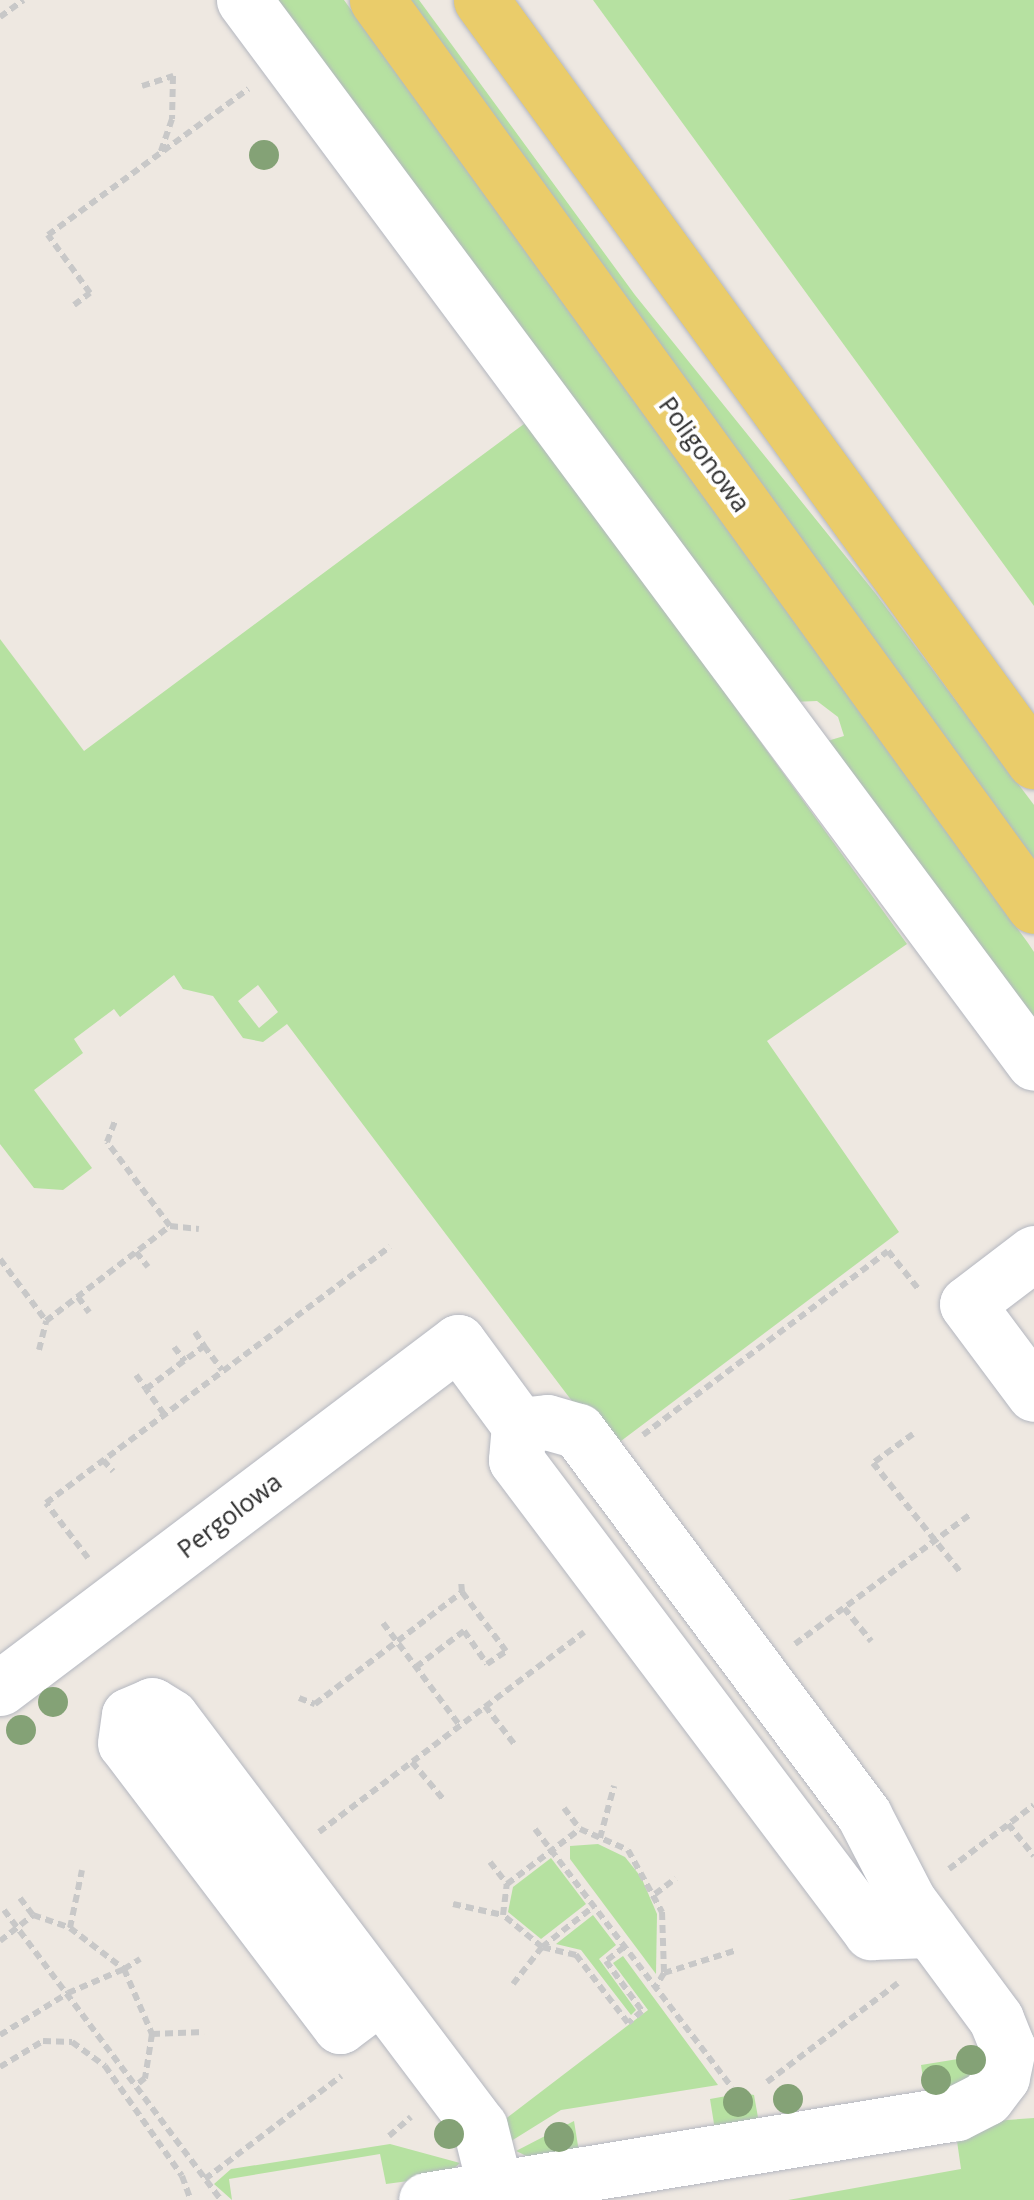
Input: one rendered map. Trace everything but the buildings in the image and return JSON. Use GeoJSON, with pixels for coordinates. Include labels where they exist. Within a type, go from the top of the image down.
{"type":"FeatureCollection","features":[{"type":"Feature","properties":{"kind":"main road","name":"Poligonowa"},"geometry":{"type":"LineString","coordinates":[[377,0],[1034,906]]}},
{"type":"Feature","properties":{"kind":"main road"},"geometry":{"type":"LineString","coordinates":[[481,0],[1034,761]]}},
{"type":"Feature","properties":{"kind":"street"},"geometry":{"type":"LineString","coordinates":[[244,0],[1034,1063]]}},
{"type":"Feature","properties":{"kind":"street"},"geometry":{"type":"LineString","coordinates":[[1034,1253],[966,1304],[1034,1394]]}},
{"type":"Feature","properties":{"kind":"street","name":"Pergolowa"},"geometry":{"type":"LineString","coordinates":[[0,1688],[458,1342],[519,1425]]}},
{"type":"Feature","properties":{"kind":"street"},"geometry":{"type":"LineString","coordinates":[[426,2200],[956,2113],[1018,2081],[996,2019],[928,1926],[864,1815],[578,1430],[564,1424],[519,1425],[516,1460],[871,1932],[928,1926]]}},
{"type":"Feature","properties":{"kind":"street"},"geometry":{"type":"LineString","coordinates":[[360,2011],[279,1862],[170,1717],[152,1705],[128,1715],[125,1743],[360,2011],[480,2127],[495,2187]]}},
{"type":"Feature","properties":{"kind":"path"},"geometry":{"type":"LineString","coordinates":[[0,16],[23,0]]}},
{"type":"Feature","properties":{"kind":"path"},"geometry":{"type":"LineString","coordinates":[[74,306],[90,293],[48,235],[288,60]]}},
{"type":"Feature","properties":{"kind":"path"},"geometry":{"type":"LineString","coordinates":[[142,86],[173,76],[172,119],[160,154]]}},
{"type":"Feature","properties":{"kind":"path"},"geometry":{"type":"LineString","coordinates":[[116,1119],[107,1142],[170,1226]]}},
{"type":"Feature","properties":{"kind":"path"},"geometry":{"type":"LineString","coordinates":[[39,1350],[46,1320],[170,1226],[199,1229]]}},
{"type":"Feature","properties":{"kind":"path"},"geometry":{"type":"LineString","coordinates":[[95,1568],[46,1503],[390,1246]]}},
{"type":"Feature","properties":{"kind":"path"},"geometry":{"type":"LineString","coordinates":[[605,1467],[888,1251],[928,1300],[966,1304]]}},
{"type":"Feature","properties":{"kind":"path"},"geometry":{"type":"LineString","coordinates":[[136,1252],[148,1267]]}},
{"type":"Feature","properties":{"kind":"path"},"geometry":{"type":"LineString","coordinates":[[0,1259],[46,1320]]}},
{"type":"Feature","properties":{"kind":"path"},"geometry":{"type":"LineString","coordinates":[[78,1296],[89,1312]]}},
{"type":"Feature","properties":{"kind":"path"},"geometry":{"type":"LineString","coordinates":[[295,1318],[302,1328]]}},
{"type":"Feature","properties":{"kind":"path"},"geometry":{"type":"LineString","coordinates":[[194,1332],[222,1371]]}},
{"type":"Feature","properties":{"kind":"path"},"geometry":{"type":"LineString","coordinates":[[174,1346],[184,1361]]}},
{"type":"Feature","properties":{"kind":"path"},"geometry":{"type":"LineString","coordinates":[[146,1389],[204,1346]]}},
{"type":"Feature","properties":{"kind":"path"},"geometry":{"type":"LineString","coordinates":[[136,1375],[164,1414]]}},
{"type":"Feature","properties":{"kind":"path"},"geometry":{"type":"LineString","coordinates":[[198,1389],[207,1399]]}},
{"type":"Feature","properties":{"kind":"path"},"geometry":{"type":"LineString","coordinates":[[913,1434],[873,1463],[960,1573]]}},
{"type":"Feature","properties":{"kind":"path"},"geometry":{"type":"LineString","coordinates":[[104,1460],[112,1471]]}},
{"type":"Feature","properties":{"kind":"path"},"geometry":{"type":"LineString","coordinates":[[788,1649],[972,1512]]}},
{"type":"Feature","properties":{"kind":"path"},"geometry":{"type":"LineString","coordinates":[[416,1667],[464,1632],[487,1664],[506,1650],[462,1592],[461,1580]]}},
{"type":"Feature","properties":{"kind":"path"},"geometry":{"type":"LineString","coordinates":[[299,1698],[315,1704],[462,1592]]}},
{"type":"Feature","properties":{"kind":"path"},"geometry":{"type":"LineString","coordinates":[[279,1862],[621,1604]]}},
{"type":"Feature","properties":{"kind":"path"},"geometry":{"type":"LineString","coordinates":[[844,1608],[871,1641]]}},
{"type":"Feature","properties":{"kind":"path"},"geometry":{"type":"LineString","coordinates":[[383,1623],[460,1726]]}},
{"type":"Feature","properties":{"kind":"path"},"geometry":{"type":"LineString","coordinates":[[486,1706],[515,1745]]}},
{"type":"Feature","properties":{"kind":"path"},"geometry":{"type":"LineString","coordinates":[[412,1762],[442,1799]]}},
{"type":"Feature","properties":{"kind":"path"},"geometry":{"type":"LineString","coordinates":[[600,1838],[614,1786]]}},
{"type":"Feature","properties":{"kind":"path"},"geometry":{"type":"LineString","coordinates":[[767,2082],[928,1926],[1008,1824],[1034,1805]]}},
{"type":"Feature","properties":{"kind":"path"},"geometry":{"type":"LineString","coordinates":[[564,1808],[580,1829],[628,1850],[655,1894],[664,1972],[655,1988]]}},
{"type":"Feature","properties":{"kind":"path"},"geometry":{"type":"LineString","coordinates":[[1008,1824],[1034,1856]]}},
{"type":"Feature","properties":{"kind":"path"},"geometry":{"type":"LineString","coordinates":[[535,1829],[732,2088]]}},
{"type":"Feature","properties":{"kind":"path"},"geometry":{"type":"LineString","coordinates":[[507,1884],[580,1829]]}},
{"type":"Feature","properties":{"kind":"path"},"geometry":{"type":"LineString","coordinates":[[490,1862],[507,1884],[503,1915]]}},
{"type":"Feature","properties":{"kind":"path"},"geometry":{"type":"LineString","coordinates":[[70,1928],[82,1870]]}},
{"type":"Feature","properties":{"kind":"path"},"geometry":{"type":"LineString","coordinates":[[655,1894],[676,1878]]}},
{"type":"Feature","properties":{"kind":"path"},"geometry":{"type":"LineString","coordinates":[[20,1898],[33,1915],[70,1928],[124,1969],[152,2034],[145,2078],[135,2086]]}},
{"type":"Feature","properties":{"kind":"path"},"geometry":{"type":"LineString","coordinates":[[453,1904],[503,1915],[542,1946],[576,1955],[628,2023],[642,2011],[606,1961],[624,1947]]}},
{"type":"Feature","properties":{"kind":"path"},"geometry":{"type":"LineString","coordinates":[[513,1984],[542,1946],[593,1907]]}},
{"type":"Feature","properties":{"kind":"path"},"geometry":{"type":"LineString","coordinates":[[4,1910],[220,2200]]}},
{"type":"Feature","properties":{"kind":"path"},"geometry":{"type":"LineString","coordinates":[[0,1941],[33,1915]]}},
{"type":"Feature","properties":{"kind":"path"},"geometry":{"type":"LineString","coordinates":[[664,1972],[737,1950]]}},
{"type":"Feature","properties":{"kind":"path"},"geometry":{"type":"LineString","coordinates":[[0,2035],[68,1993],[140,1959]]}},
{"type":"Feature","properties":{"kind":"path"},"geometry":{"type":"LineString","coordinates":[[205,2179],[356,2064],[360,2011]]}},
{"type":"Feature","properties":{"kind":"path"},"geometry":{"type":"LineString","coordinates":[[152,2034],[204,2032]]}},
{"type":"Feature","properties":{"kind":"path"},"geometry":{"type":"LineString","coordinates":[[0,2067],[43,2041],[72,2042],[104,2066],[182,2176],[190,2198]]}},
{"type":"Feature","properties":{"kind":"green space"},"geometry":{"type":"Polygon","coordinates":[[[272,0],[344,0],[1028,943],[1034,952],[1034,1032],[824,742],[844,736],[838,717],[817,701],[792,702],[272,0]]]}},
{"type":"Feature","properties":{"kind":"green space"},"geometry":{"type":"Polygon","coordinates":[[[410,0],[419,0],[635,295],[876,594],[1034,805],[1034,860],[410,0]]]}},
{"type":"Feature","properties":{"kind":"green space"},"geometry":{"type":"Polygon","coordinates":[[[593,0],[1034,0],[1034,606],[593,0]]]}},
{"type":"Feature","properties":{"kind":"green space"},"geometry":{"type":"Polygon","coordinates":[[[528,421],[907,944],[767,1041],[899,1232],[609,1450],[287,1024],[263,1042],[243,1038],[213,996],[183,989],[174,975],[120,1017],[114,1009],[74,1039],[83,1053],[34,1090],[92,1168],[63,1190],[34,1188],[0,1144],[0,639],[84,751],[528,421]],[[258,985],[238,1001],[259,1028],[278,1012],[258,985]]]}},
{"type":"Feature","properties":{"kind":"green space"},"geometry":{"type":"Polygon","coordinates":[[[598,1844],[625,1857],[641,1877],[657,1914],[656,1974],[570,1859],[570,1846],[598,1844]]]}},
{"type":"Feature","properties":{"kind":"green space"},"geometry":{"type":"Polygon","coordinates":[[[551,1858],[586,1904],[541,1939],[508,1912],[513,1887],[551,1858]]]}},
{"type":"Feature","properties":{"kind":"green space"},"geometry":{"type":"Polygon","coordinates":[[[593,1915],[616,1945],[599,1959],[636,2010],[631,2015],[581,1950],[556,1944],[593,1915]]]}},
{"type":"Feature","properties":{"kind":"green space"},"geometry":{"type":"Polygon","coordinates":[[[623,1956],[718,2085],[561,2110],[508,2143],[495,2127],[648,2010],[613,1963],[623,1956]]]}},
{"type":"Feature","properties":{"kind":"green space"},"geometry":{"type":"Polygon","coordinates":[[[984,2040],[992,2068],[926,2097],[921,2065],[958,2059],[984,2040]]]}},
{"type":"Feature","properties":{"kind":"green space"},"geometry":{"type":"Polygon","coordinates":[[[754,2095],[759,2123],[715,2130],[710,2099],[754,2095]]]}},
{"type":"Feature","properties":{"kind":"green space"},"geometry":{"type":"Polygon","coordinates":[[[1034,2118],[1034,2200],[788,2200],[961,2169],[956,2134],[994,2121],[1034,2118]]]}},
{"type":"Feature","properties":{"kind":"green space"},"geometry":{"type":"Polygon","coordinates":[[[574,2121],[579,2152],[535,2160],[516,2151],[574,2121]]]}},
{"type":"Feature","properties":{"kind":"green space"},"geometry":{"type":"Polygon","coordinates":[[[390,2144],[460,2163],[446,2176],[386,2184],[380,2154],[229,2179],[232,2200],[214,2184],[231,2169],[390,2144]]]}}]}
